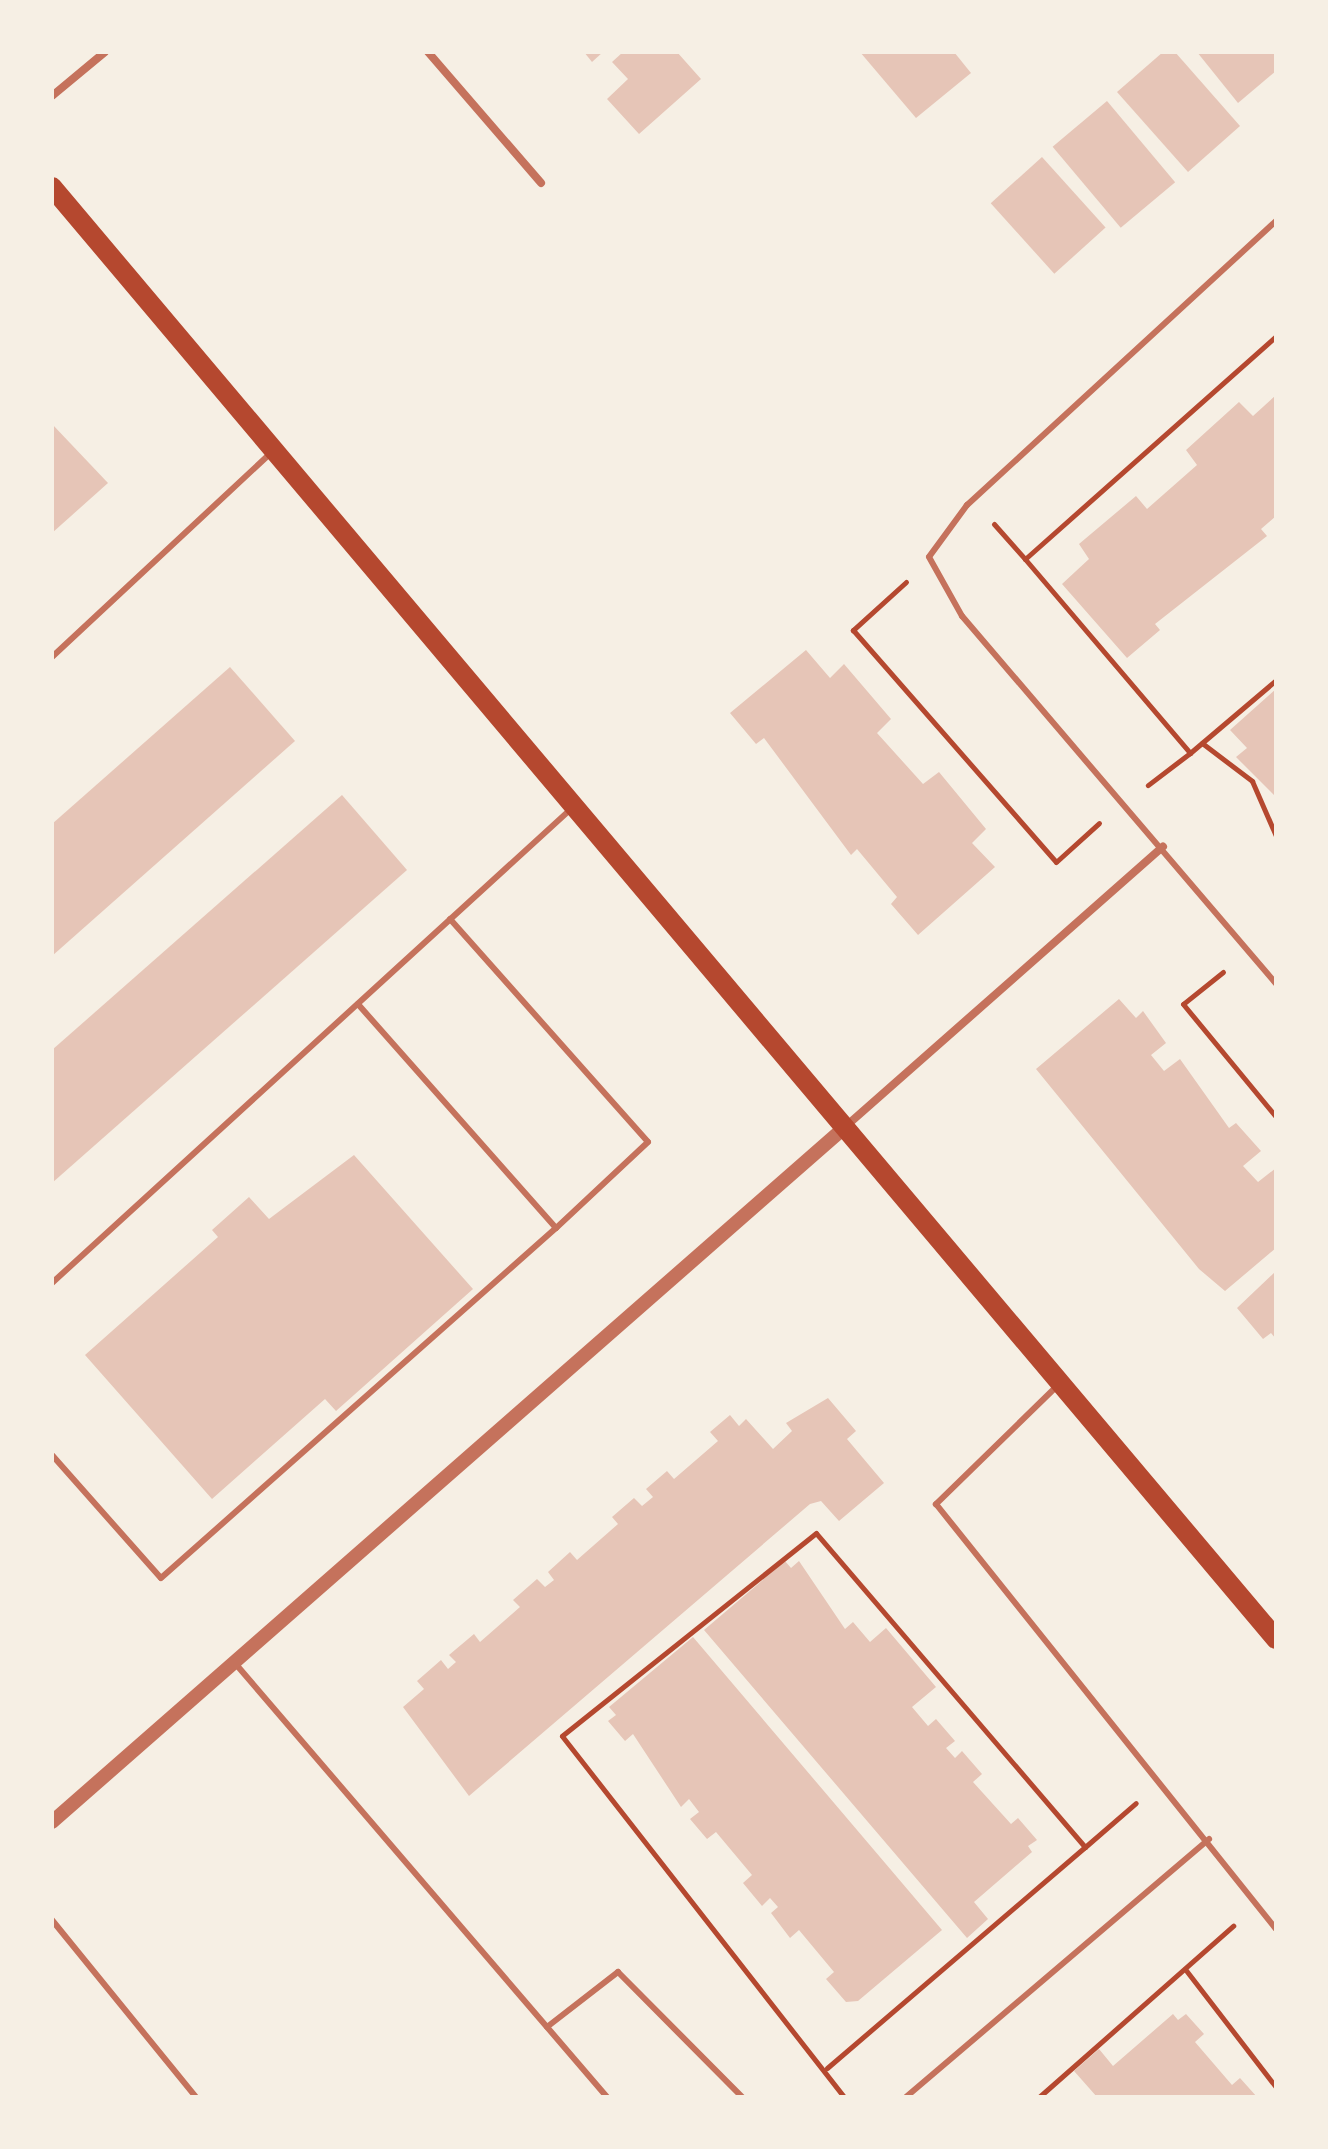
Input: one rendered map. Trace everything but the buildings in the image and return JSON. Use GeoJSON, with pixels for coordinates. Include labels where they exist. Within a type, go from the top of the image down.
{"type":"FeatureCollection","features":[{"type":"Feature","properties":{"kind":"main road"},"geometry":{"type":"LineString","coordinates":[[52,187],[1276,1639]]}},
{"type":"Feature","properties":{"kind":"street"},"geometry":{"type":"LineString","coordinates":[[52,96],[105,52]]}},
{"type":"Feature","properties":{"kind":"street"},"geometry":{"type":"LineString","coordinates":[[428,52],[541,183]]}},
{"type":"Feature","properties":{"kind":"street"},"geometry":{"type":"LineString","coordinates":[[52,1822],[1163,847]]}},
{"type":"Feature","properties":{"kind":"lane"},"geometry":{"type":"LineString","coordinates":[[1276,221],[973,500],[929,557],[962,616],[1163,847],[1276,984]]}},
{"type":"Feature","properties":{"kind":"lane"},"geometry":{"type":"LineString","coordinates":[[52,657],[274,451]]}},
{"type":"Feature","properties":{"kind":"lane"},"geometry":{"type":"LineString","coordinates":[[52,1283],[574,806]]}},
{"type":"Feature","properties":{"kind":"lane"},"geometry":{"type":"LineString","coordinates":[[52,1455],[161,1578],[556,1228],[648,1142],[450,919]]}},
{"type":"Feature","properties":{"kind":"lane"},"geometry":{"type":"LineString","coordinates":[[358,1004],[556,1228]]}},
{"type":"Feature","properties":{"kind":"lane"},"geometry":{"type":"LineString","coordinates":[[1060,1383],[936,1504],[1209,1839],[1276,1929]]}},
{"type":"Feature","properties":{"kind":"lane"},"geometry":{"type":"LineString","coordinates":[[234,1662],[607,2097]]}},
{"type":"Feature","properties":{"kind":"lane"},"geometry":{"type":"LineString","coordinates":[[906,2097],[1209,1839]]}},
{"type":"Feature","properties":{"kind":"lane"},"geometry":{"type":"LineString","coordinates":[[52,1920],[196,2097]]}},
{"type":"Feature","properties":{"kind":"lane"},"geometry":{"type":"LineString","coordinates":[[547,2027],[618,1972],[742,2097]]}},
{"type":"Feature","properties":{"kind":"path"},"geometry":{"type":"LineString","coordinates":[[1025,559],[1276,336]]}},
{"type":"Feature","properties":{"kind":"path"},"geometry":{"type":"LineString","coordinates":[[973,500],[1190,753]]}},
{"type":"Feature","properties":{"kind":"path"},"geometry":{"type":"LineString","coordinates":[[934,566],[884,596],[853,630],[1056,862],[1276,680]]}},
{"type":"Feature","properties":{"kind":"path"},"geometry":{"type":"LineString","coordinates":[[1202,743],[1252,781],[1276,836]]}},
{"type":"Feature","properties":{"kind":"path"},"geometry":{"type":"LineString","coordinates":[[1249,951],[1183,1004],[1276,1117]]}},
{"type":"Feature","properties":{"kind":"path"},"geometry":{"type":"LineString","coordinates":[[844,2097],[827,2068],[562,1736],[816,1533],[1085,1847]]}},
{"type":"Feature","properties":{"kind":"path"},"geometry":{"type":"LineString","coordinates":[[827,2068],[1161,1782]]}},
{"type":"Feature","properties":{"kind":"path"},"geometry":{"type":"LineString","coordinates":[[1039,2097],[1258,1905]]}},
{"type":"Feature","properties":{"kind":"path"},"geometry":{"type":"LineString","coordinates":[[1185,1969],[1276,2087]]}}]}
